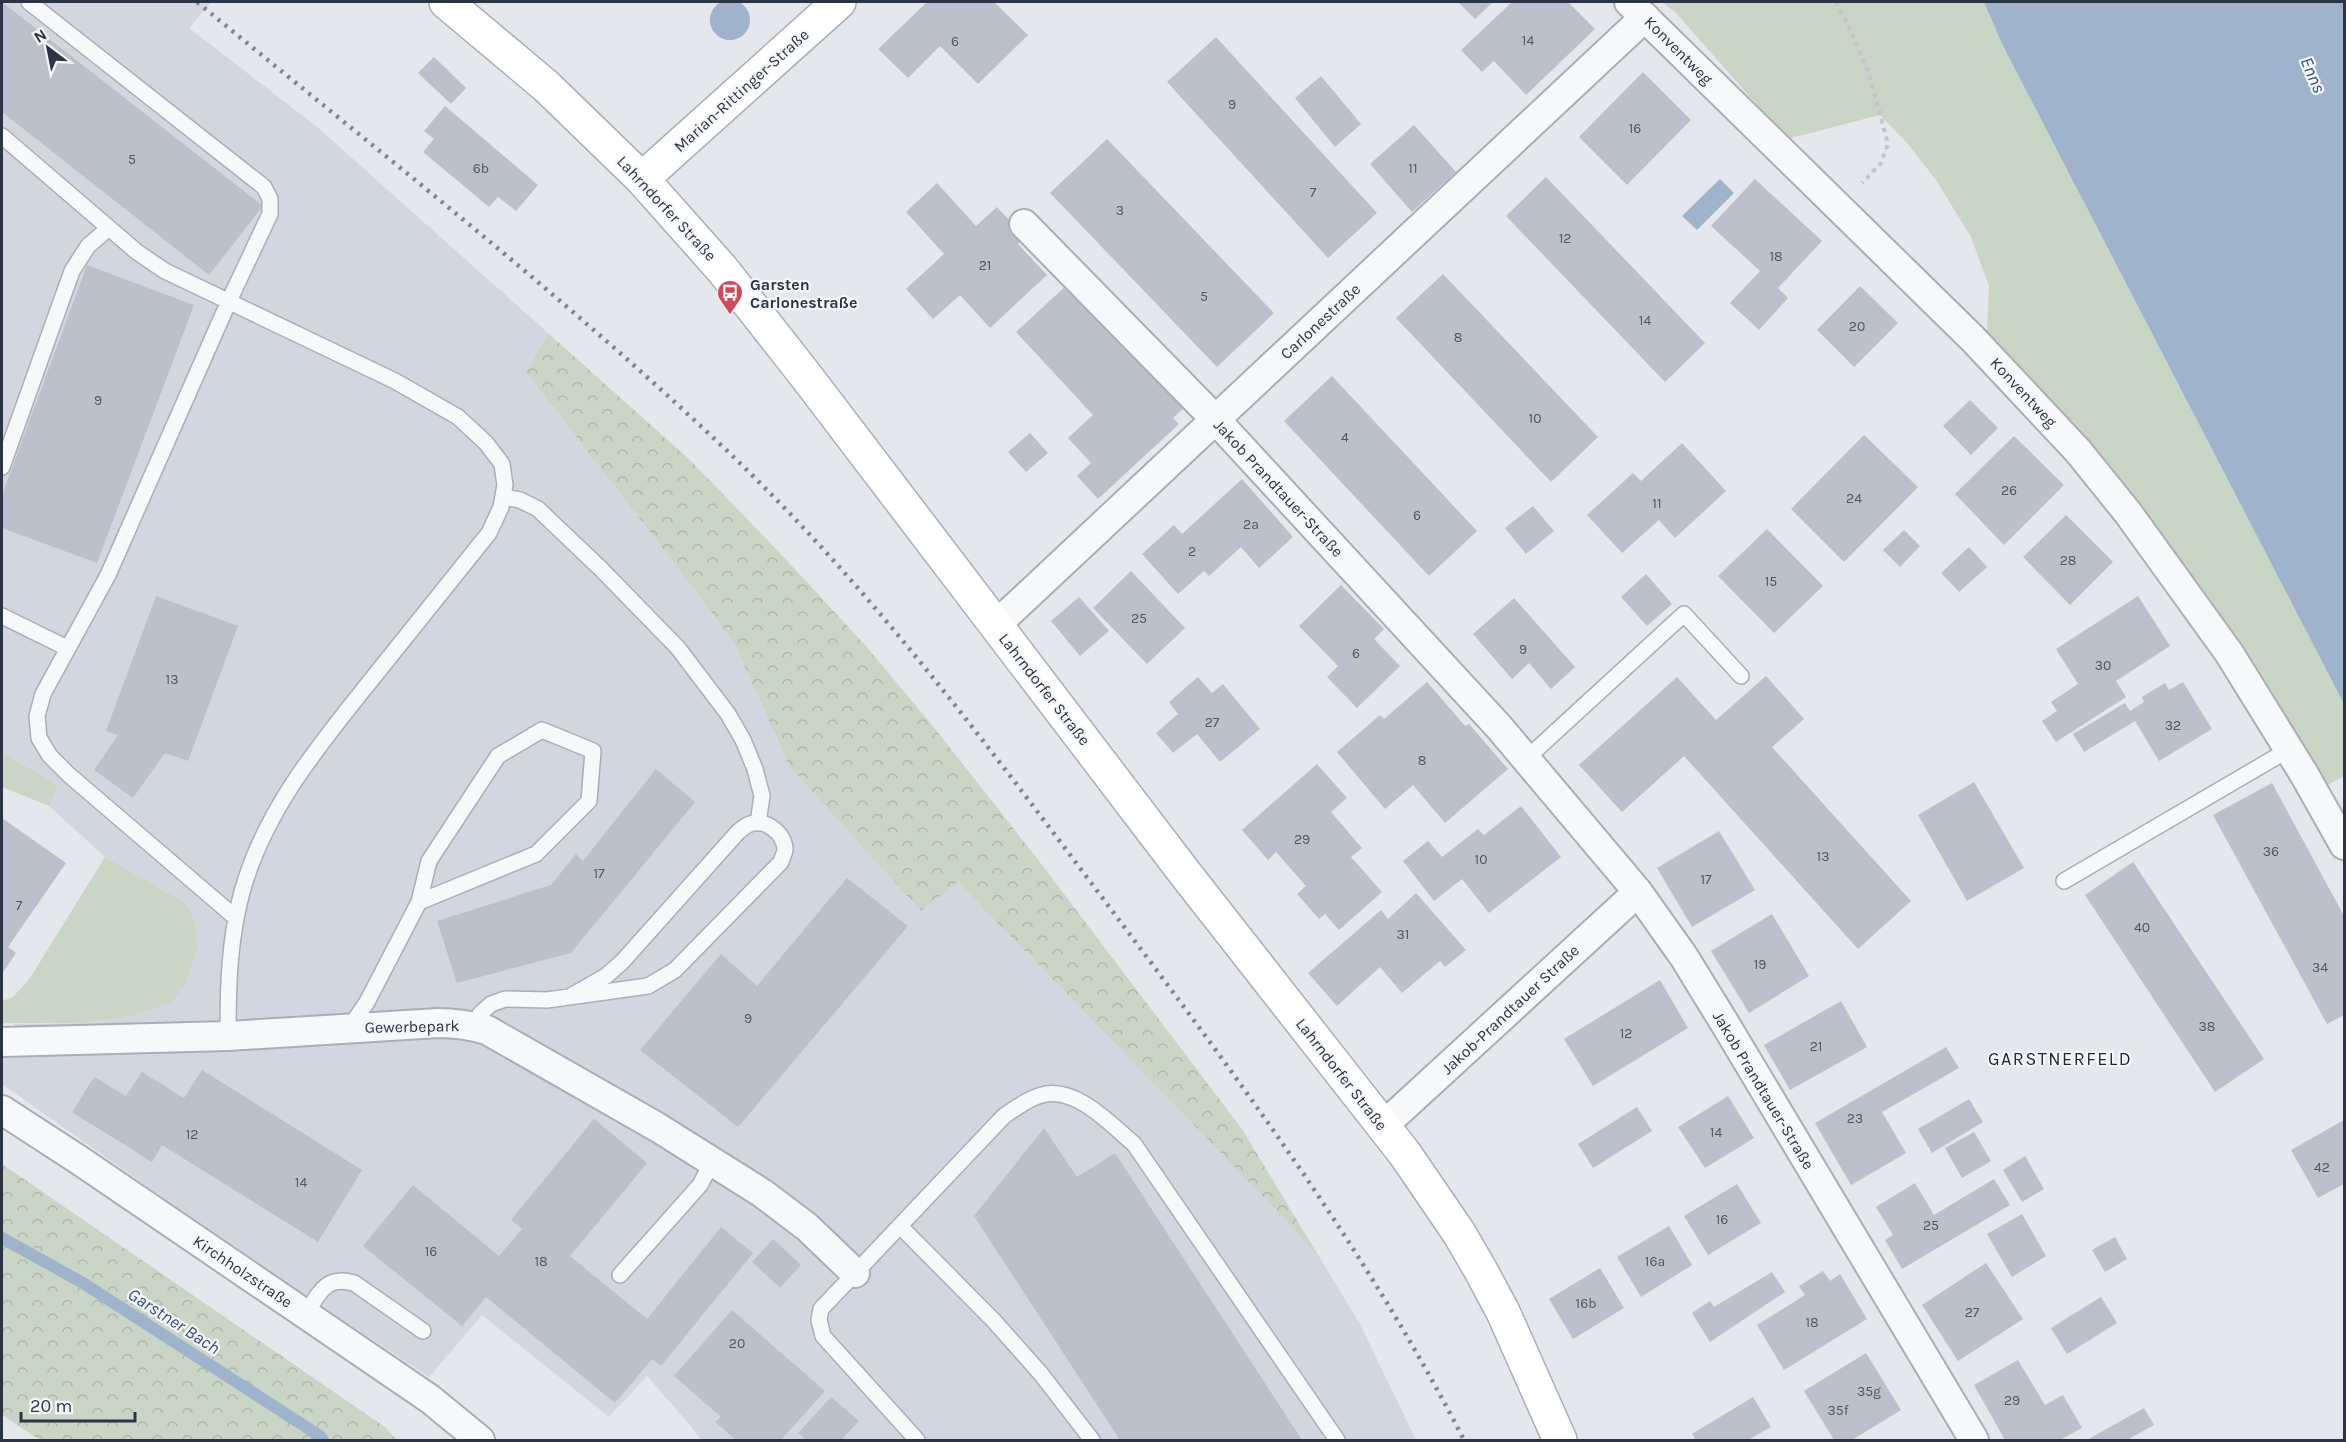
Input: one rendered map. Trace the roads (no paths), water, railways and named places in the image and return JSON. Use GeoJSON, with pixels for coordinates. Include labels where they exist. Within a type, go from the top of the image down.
{"type":"FeatureCollection","features":[{"type":"Feature","properties":{"kind":"street","name":"Lahrndorfer Straße"},"geometry":{"type":"LineString","coordinates":[[446,2],[546,86],[642,179],[722,269],[806,376],[995,626],[1425,1183],[1480,1269],[1507,1321],[1560,1440]]}},
{"type":"Feature","properties":{"kind":"street","name":"Marian-Rittinger-Straße"},"geometry":{"type":"LineString","coordinates":[[642,179],[839,2]]}},
{"type":"Feature","properties":{"kind":"street","name":"Konventweg"},"geometry":{"type":"LineString","coordinates":[[1637,9],[1973,339],[2079,451],[2128,513],[2229,654],[2344,844]]}},
{"type":"Feature","properties":{"kind":"street","name":"Carlonestraße"},"geometry":{"type":"LineString","coordinates":[[995,626],[1215,419],[1637,9]]}},
{"type":"Feature","properties":{"kind":"street","name":"Jakob Prandtauer-Straße"},"geometry":{"type":"LineString","coordinates":[[1024,224],[1215,419],[1526,759],[1638,892],[1684,957],[1721,1017],[1974,1440]]}},
{"type":"Feature","properties":{"kind":"street","name":"Jakob-Prandtauer Straße"},"geometry":{"type":"LineString","coordinates":[[1383,1126],[1638,892]]}},
{"type":"Feature","properties":{"kind":"street","name":"Gewerbepark"},"geometry":{"type":"LineString","coordinates":[[2,1042],[228,1036],[350,1027],[463,1023],[487,1030],[712,1161],[762,1193],[807,1227],[855,1273]]}},
{"type":"Feature","properties":{"kind":"street","name":"Kirchholzstraße"},"geometry":{"type":"LineString","coordinates":[[2,1110],[430,1399],[480,1440]]}},
{"type":"Feature","properties":{"kind":"lane"},"geometry":{"type":"LineString","coordinates":[[29,2],[264,187],[270,199],[270,214],[108,574],[43,694],[37,716],[39,738],[51,756],[69,775],[236,918]]}},
{"type":"Feature","properties":{"kind":"lane"},"geometry":{"type":"LineString","coordinates":[[2,136],[137,252],[165,271],[395,381],[458,417],[486,443],[502,464],[505,485],[503,497],[489,533],[315,750],[278,804],[246,881],[236,918],[229,975],[228,1036]]}},
{"type":"Feature","properties":{"kind":"lane"},"geometry":{"type":"LineString","coordinates":[[2,467],[72,271],[88,246],[109,228]]}},
{"type":"Feature","properties":{"kind":"lane"},"geometry":{"type":"LineString","coordinates":[[503,497],[520,500],[538,509],[601,568],[678,648],[728,714],[743,740],[755,769],[762,796],[758,823]]}},
{"type":"Feature","properties":{"kind":"lane"},"geometry":{"type":"LineString","coordinates":[[1526,759],[1684,614],[1741,676]]}},
{"type":"Feature","properties":{"kind":"lane"},"geometry":{"type":"LineString","coordinates":[[2,616],[67,648]]}},
{"type":"Feature","properties":{"kind":"lane"},"geometry":{"type":"LineString","coordinates":[[350,1027],[367,1002],[419,902],[429,861],[498,756],[542,730],[592,751],[589,801],[536,854],[419,902]]}},
{"type":"Feature","properties":{"kind":"lane"},"geometry":{"type":"LineString","coordinates":[[2064,880],[2288,750]]}},
{"type":"Feature","properties":{"kind":"lane"},"geometry":{"type":"LineString","coordinates":[[474,1026],[480,1014],[491,1004],[504,999],[547,1000],[569,997],[648,986],[675,970],[781,862],[785,850],[782,839],[772,828],[758,823],[750,824],[738,832],[622,962],[606,976],[569,997]]}},
{"type":"Feature","properties":{"kind":"lane"},"geometry":{"type":"LineString","coordinates":[[912,1439],[823,1336],[819,1320],[821,1310],[1004,1116],[1027,1101],[1047,1094],[1073,1097],[1099,1114],[1134,1144],[1337,1440]]}},
{"type":"Feature","properties":{"kind":"lane"},"geometry":{"type":"LineString","coordinates":[[620,1275],[699,1185],[712,1161]]}},
{"type":"Feature","properties":{"kind":"lane"},"geometry":{"type":"LineString","coordinates":[[900,1226],[994,1321],[1041,1374],[1092,1440]]}},
{"type":"Feature","properties":{"kind":"lane"},"geometry":{"type":"LineString","coordinates":[[306,1314],[323,1289],[331,1282],[342,1280],[354,1283],[423,1331]]}},
{"type":"Feature","properties":{"kind":"water"},"geometry":{"type":"Polygon","coordinates":[[[730,0],[738,1],[744,6],[749,12],[749,28],[744,34],[738,39],[730,40],[722,39],[716,34],[711,28],[710,20],[711,12],[716,6],[722,1],[730,0]]]}},
{"type":"Feature","properties":{"kind":"water","name":"Enns"},"geometry":{"type":"Polygon","coordinates":[[[1984,2],[2344,2],[2344,704],[2002,44],[1984,2]]]}},
{"type":"Feature","properties":{"kind":"water"},"geometry":{"type":"Polygon","coordinates":[[[1720,179],[1734,193],[1697,230],[1682,216],[1720,179]]]}},
{"type":"Feature","properties":{"kind":"waterway","name":"Garstner Bach"},"geometry":{"type":"LineString","coordinates":[[2,1238],[83,1283],[323,1440]]}},
{"type":"Feature","properties":{"kind":"railway"},"geometry":{"type":"LineString","coordinates":[[197,2],[464,220],[595,331],[723,447],[827,553],[923,665],[1015,782],[1249,1096],[1341,1230],[1425,1368],[1464,1440]]}},
{"type":"Feature","properties":{"kind":"place","name":"Garsten Carlonestraße"},"geometry":{"type":"Point","coordinates":[730,316]}},
{"type":"Feature","properties":{"kind":"district","name":"GARSTNERFELD"},"geometry":{"type":"Point","coordinates":[2060,1059]}}]}
